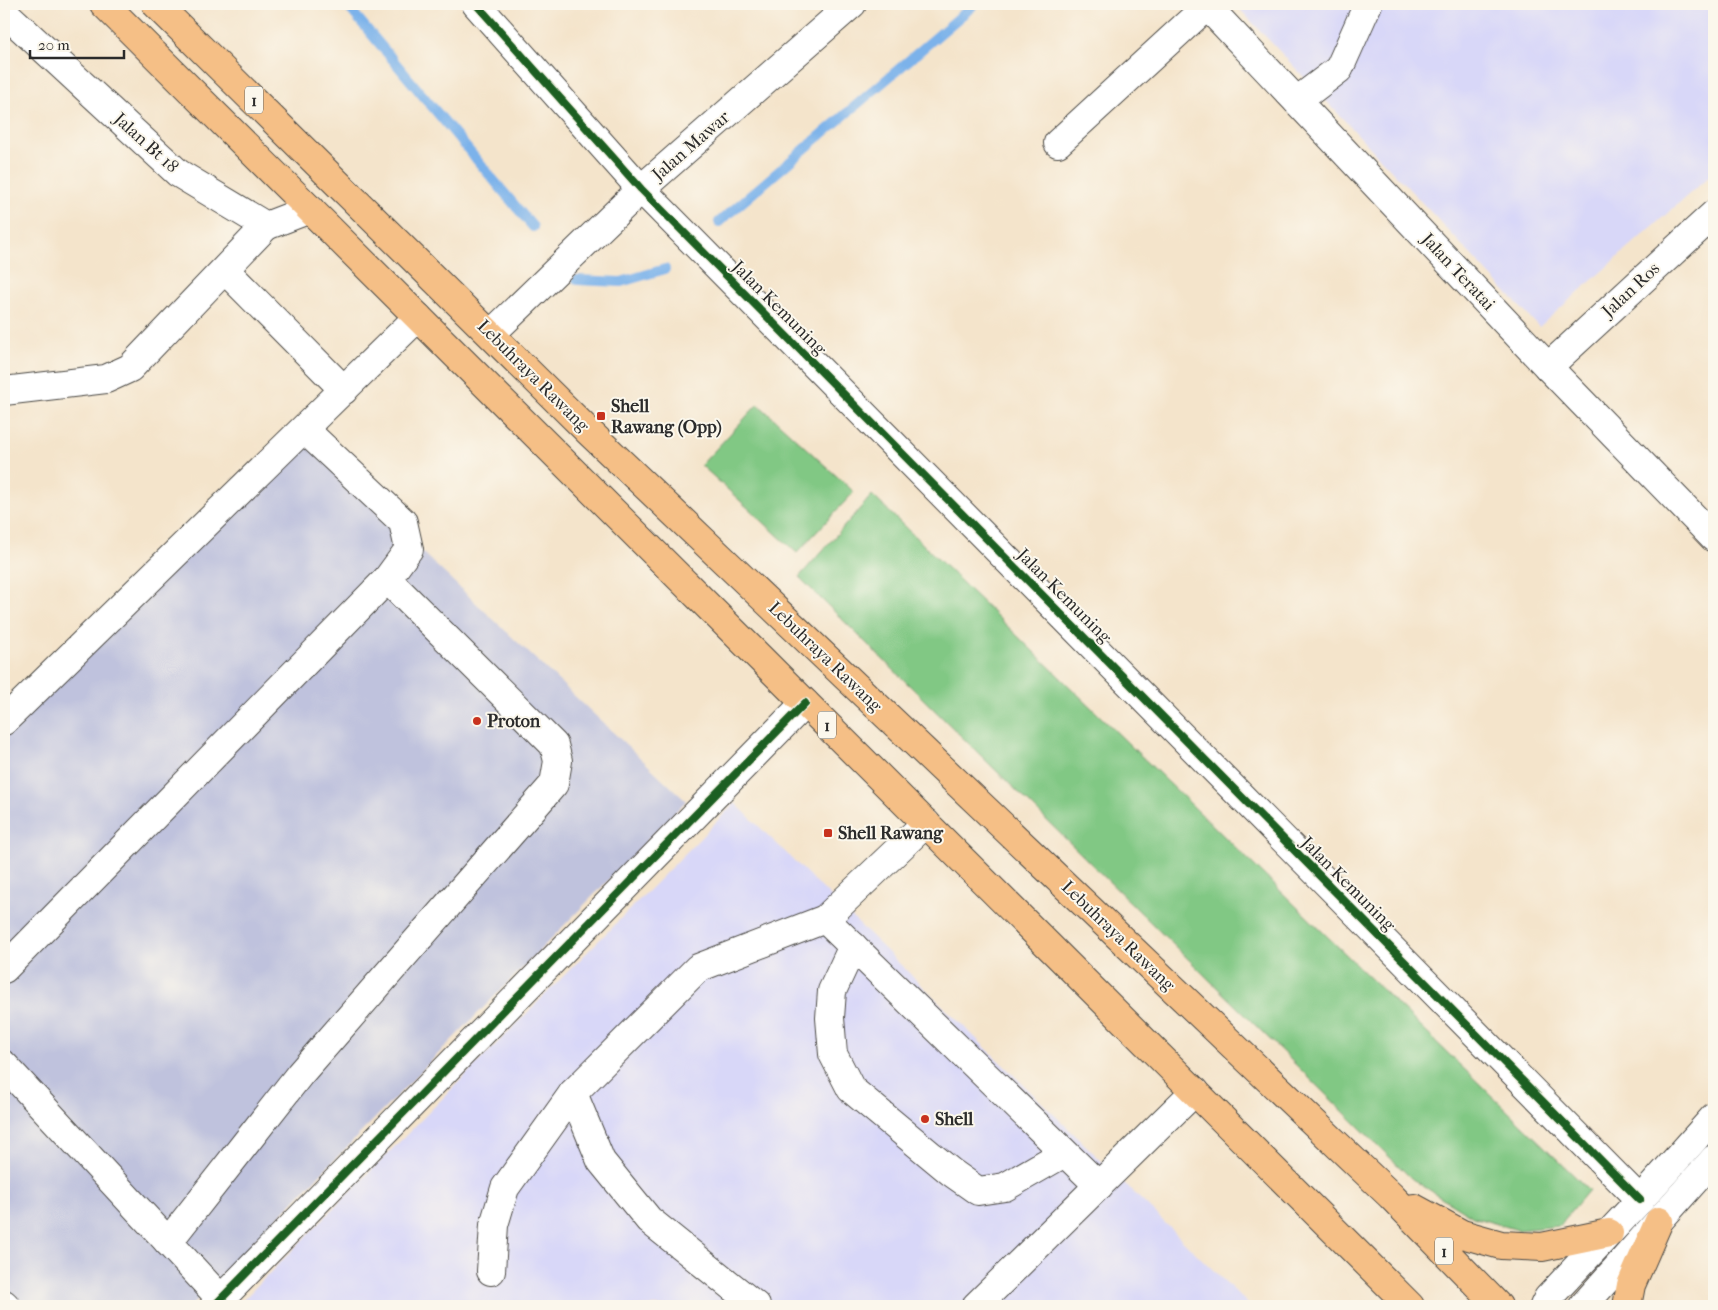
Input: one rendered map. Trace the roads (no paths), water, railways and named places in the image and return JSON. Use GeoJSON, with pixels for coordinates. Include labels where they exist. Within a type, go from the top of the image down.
{"type":"FeatureCollection","features":[{"type":"Feature","properties":{"kind":"main road","name":"1"},"geometry":{"type":"LineString","coordinates":[[104,4],[1195,1091],[1412,1304]]}},
{"type":"Feature","properties":{"kind":"main road","name":"Lebuhraya Rawang"},"geometry":{"type":"LineString","coordinates":[[156,4],[588,431],[1391,1196],[1498,1306]]}},
{"type":"Feature","properties":{"kind":"main road"},"geometry":{"type":"LineString","coordinates":[[1391,1196],[1462,1234],[1502,1245],[1542,1247],[1609,1233]]}},
{"type":"Feature","properties":{"kind":"main road"},"geometry":{"type":"LineString","coordinates":[[1627,1306],[1631,1285],[1659,1221]]}},
{"type":"Feature","properties":{"kind":"street","name":"Jalan Kemuning"},"geometry":{"type":"LineString","coordinates":[[476,4],[641,190],[1640,1200]]}},
{"type":"Feature","properties":{"kind":"street","name":"Jalan Mawar"},"geometry":{"type":"LineString","coordinates":[[491,334],[641,190],[852,4]]}},
{"type":"Feature","properties":{"kind":"street"},"geometry":{"type":"LineString","coordinates":[[1297,101],[1339,69],[1368,4]]}},
{"type":"Feature","properties":{"kind":"street"},"geometry":{"type":"LineString","coordinates":[[1058,143],[1206,5]]}},
{"type":"Feature","properties":{"kind":"street","name":"Jalan Teratai"},"geometry":{"type":"LineString","coordinates":[[1206,5],[1548,367],[1714,538]]}},
{"type":"Feature","properties":{"kind":"street","name":"Jalan Bt 18"},"geometry":{"type":"LineString","coordinates":[[4,12],[178,173],[266,226]]}},
{"type":"Feature","properties":{"kind":"street"},"geometry":{"type":"LineString","coordinates":[[4,391],[106,379],[130,368],[266,226],[310,209]]}},
{"type":"Feature","properties":{"kind":"street","name":"Jalan Ros"},"geometry":{"type":"LineString","coordinates":[[1548,367],[1714,214]]}},
{"type":"Feature","properties":{"kind":"street"},"geometry":{"type":"LineString","coordinates":[[225,270],[344,390]]}},
{"type":"Feature","properties":{"kind":"street"},"geometry":{"type":"LineString","coordinates":[[4,721],[418,317]]}},
{"type":"Feature","properties":{"kind":"street"},"geometry":{"type":"LineString","coordinates":[[4,969],[387,579],[409,549],[403,522],[304,429]]}},
{"type":"Feature","properties":{"kind":"street"},"geometry":{"type":"LineString","coordinates":[[168,1242],[300,1074],[554,784],[558,761],[554,745],[387,579]]}},
{"type":"Feature","properties":{"kind":"street"},"geometry":{"type":"LineString","coordinates":[[4,1066],[168,1242],[217,1303],[805,703]]}},
{"type":"Feature","properties":{"kind":"street"},"geometry":{"type":"LineString","coordinates":[[491,1271],[494,1225],[505,1188],[573,1093],[698,968],[825,918],[926,823]]}},
{"type":"Feature","properties":{"kind":"street"},"geometry":{"type":"LineString","coordinates":[[825,918],[1098,1186]]}},
{"type":"Feature","properties":{"kind":"street"},"geometry":{"type":"LineString","coordinates":[[853,946],[832,991],[830,1018],[833,1054],[851,1089],[951,1172],[978,1191],[1005,1187],[1064,1153]]}},
{"type":"Feature","properties":{"kind":"street"},"geometry":{"type":"LineString","coordinates":[[976,1306],[1195,1091]]}},
{"type":"Feature","properties":{"kind":"street"},"geometry":{"type":"LineString","coordinates":[[573,1093],[601,1161],[649,1220],[756,1306]]}},
{"type":"Feature","properties":{"kind":"street"},"geometry":{"type":"LineString","coordinates":[[1544,1306],[1548,1298],[1640,1200],[1714,1117]]}},
{"type":"Feature","properties":{"kind":"street"},"geometry":{"type":"LineString","coordinates":[[1583,1306],[1714,1159]]}},
{"type":"Feature","properties":{"kind":"waterway"},"geometry":{"type":"LineString","coordinates":[[346,4],[533,227]]}},
{"type":"Feature","properties":{"kind":"waterway"},"geometry":{"type":"LineString","coordinates":[[719,222],[975,4]]}},
{"type":"Feature","properties":{"kind":"waterway"},"geometry":{"type":"LineString","coordinates":[[577,280],[621,282],[665,269]]}},
{"type":"Feature","properties":{"kind":"place","name":"Shell Rawang (Opp)"},"geometry":{"type":"Point","coordinates":[601,416]}},
{"type":"Feature","properties":{"kind":"place","name":"Proton"},"geometry":{"type":"Point","coordinates":[477,721]}},
{"type":"Feature","properties":{"kind":"place","name":"Shell Rawang"},"geometry":{"type":"Point","coordinates":[828,833]}},
{"type":"Feature","properties":{"kind":"place","name":"Shell"},"geometry":{"type":"Point","coordinates":[925,1119]}}]}
